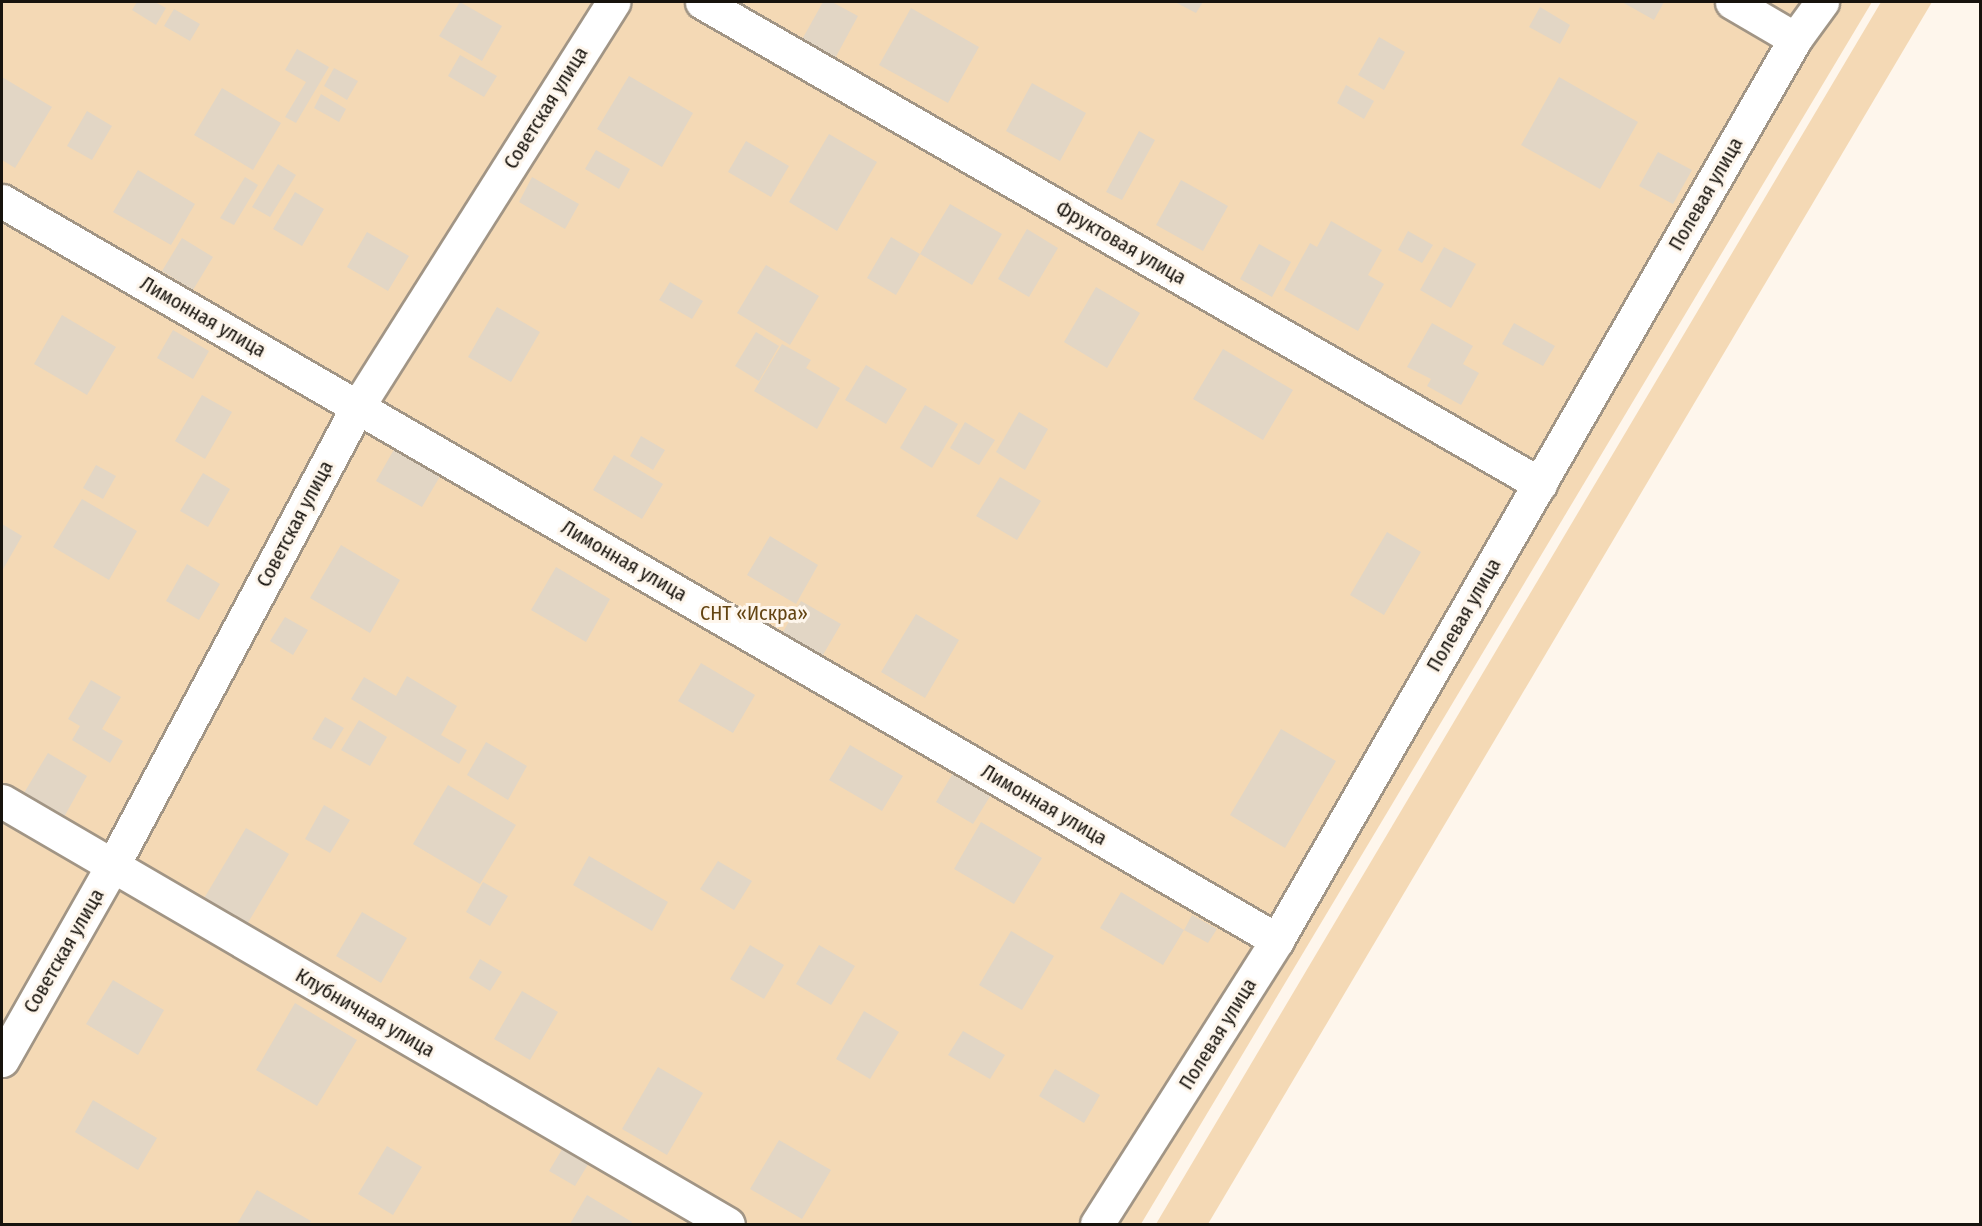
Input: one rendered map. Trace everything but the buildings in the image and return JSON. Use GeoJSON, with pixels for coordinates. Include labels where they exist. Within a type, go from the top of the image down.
{"type":"FeatureCollection","features":[{"type":"Feature","properties":{"kind":"street","name":"Советская улица"},"geometry":{"type":"LineString","coordinates":[[2,1060],[113,865],[358,406],[612,2]]}},
{"type":"Feature","properties":{"kind":"street","name":"Фруктовая улица"},"geometry":{"type":"LineString","coordinates":[[702,2],[1540,484]]}},
{"type":"Feature","properties":{"kind":"street"},"geometry":{"type":"LineString","coordinates":[[1732,2],[1795,39]]}},
{"type":"Feature","properties":{"kind":"street","name":"Полевая улица"},"geometry":{"type":"LineString","coordinates":[[1097,1224],[1277,940],[1795,39],[1822,2]]}},
{"type":"Feature","properties":{"kind":"street","name":"Лимонная улица"},"geometry":{"type":"LineString","coordinates":[[2,201],[1277,940]]}},
{"type":"Feature","properties":{"kind":"street","name":"Клубничная улица"},"geometry":{"type":"LineString","coordinates":[[2,801],[728,1224]]}},
{"type":"Feature","properties":{"kind":"green space","name":"СНТ «Искра»"},"geometry":{"type":"Polygon","coordinates":[[[2,2],[1872,2],[1141,1224],[2,1224],[2,2]]]}},
{"type":"Feature","properties":{"kind":"green space"},"geometry":{"type":"Polygon","coordinates":[[[1881,2],[1932,2],[1208,1224],[1156,1224],[1881,2]]]}}]}
